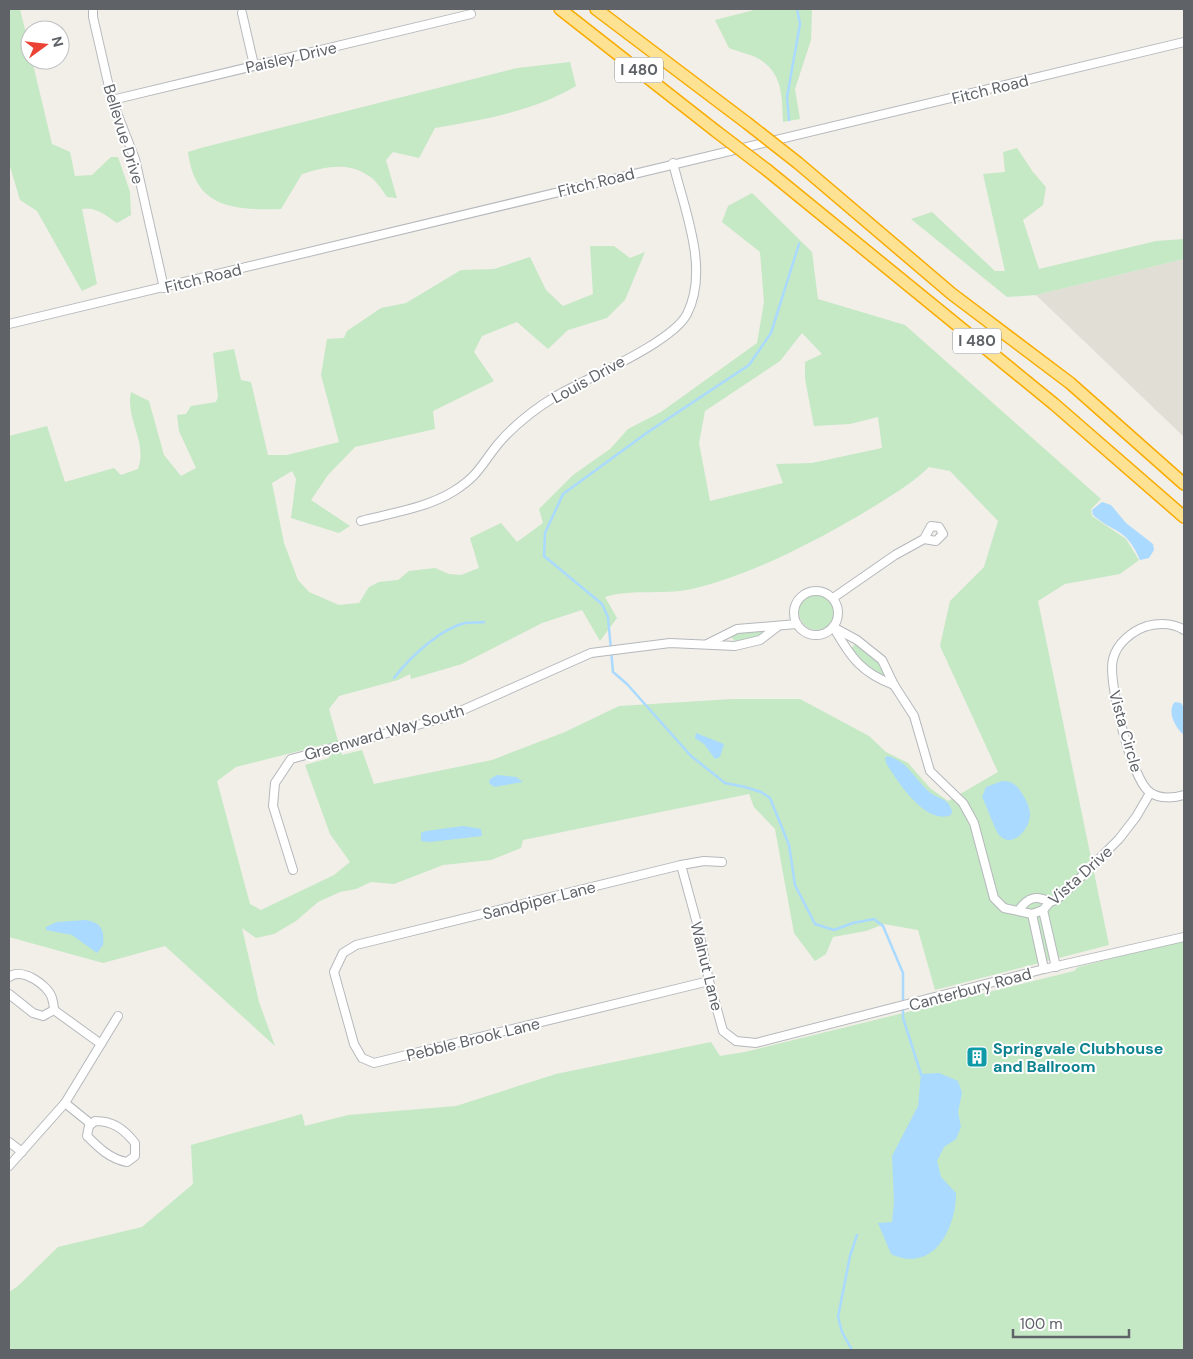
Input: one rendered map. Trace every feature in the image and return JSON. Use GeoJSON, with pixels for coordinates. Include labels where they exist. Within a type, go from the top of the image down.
{"type":"FeatureCollection","features":[{"type":"Feature","properties":{"kind":"highway","name":"I 480"},"geometry":{"type":"LineString","coordinates":[[560,9],[766,170],[1054,404],[1184,517]]}},
{"type":"Feature","properties":{"kind":"highway","name":"I 480"},"geometry":{"type":"LineString","coordinates":[[596,9],[798,163],[952,294],[1070,383],[1184,484]]}},
{"type":"Feature","properties":{"kind":"street","name":"Bellevue Drive"},"geometry":{"type":"LineString","coordinates":[[93,9],[93,17],[112,100],[135,159],[164,288]]}},
{"type":"Feature","properties":{"kind":"street"},"geometry":{"type":"LineString","coordinates":[[242,13],[254,66]]}},
{"type":"Feature","properties":{"kind":"street","name":"Paisley Drive"},"geometry":{"type":"LineString","coordinates":[[112,100],[471,14]]}},
{"type":"Feature","properties":{"kind":"street","name":"Fitch Road"},"geometry":{"type":"LineString","coordinates":[[9,324],[164,288],[673,163],[1184,42]]}},
{"type":"Feature","properties":{"kind":"street","name":"Louis Drive"},"geometry":{"type":"LineString","coordinates":[[361,521],[433,501],[453,492],[477,475],[497,445],[524,416],[663,338],[686,316],[695,292],[697,258],[673,163]]}},
{"type":"Feature","properties":{"kind":"street"},"geometry":{"type":"LineString","coordinates":[[833,598],[864,576],[924,539]]}},
{"type":"Feature","properties":{"kind":"street"},"geometry":{"type":"LineString","coordinates":[[813,591],[827,594],[833,598],[838,613],[833,627],[828,632],[814,635],[801,630],[797,624],[794,610],[800,597],[813,591]]}},
{"type":"Feature","properties":{"kind":"street","name":"Greenward Way South"},"geometry":{"type":"LineString","coordinates":[[706,645],[737,629],[797,624]]}},
{"type":"Feature","properties":{"kind":"street","name":"Vista Circle"},"geometry":{"type":"LineString","coordinates":[[1184,630],[1177,626],[1157,624],[1140,628],[1130,634],[1113,659],[1112,681],[1120,721],[1140,780],[1150,793],[1166,798],[1184,795]]}},
{"type":"Feature","properties":{"kind":"street","name":"Greenward Way South"},"geometry":{"type":"LineString","coordinates":[[293,870],[273,806],[275,783],[291,759],[447,717],[591,653],[670,643],[735,646],[760,640],[777,627]]}},
{"type":"Feature","properties":{"kind":"street"},"geometry":{"type":"LineString","coordinates":[[833,627],[857,640],[882,660],[894,685],[914,716],[930,771],[963,803],[974,823],[994,898],[1004,908],[1032,914],[1043,910]]}},
{"type":"Feature","properties":{"kind":"street"},"geometry":{"type":"LineString","coordinates":[[833,627],[846,650],[860,666],[876,678],[894,685]]}},
{"type":"Feature","properties":{"kind":"street","name":"Vista Drive"},"geometry":{"type":"LineString","coordinates":[[1056,967],[1043,910],[1050,902],[1056,900],[1073,885],[1120,839],[1150,793]]}},
{"type":"Feature","properties":{"kind":"street","name":"Sandpiper Lane"},"geometry":{"type":"LineString","coordinates":[[356,945],[681,865],[704,861],[722,862]]}},
{"type":"Feature","properties":{"kind":"street","name":"Walnut Lane"},"geometry":{"type":"LineString","coordinates":[[681,865],[723,1031],[736,1041],[756,1043]]}},
{"type":"Feature","properties":{"kind":"street"},"geometry":{"type":"LineString","coordinates":[[1019,910],[1024,902],[1033,897],[1039,897],[1050,902]]}},
{"type":"Feature","properties":{"kind":"street"},"geometry":{"type":"LineString","coordinates":[[1032,914],[1044,969]]}},
{"type":"Feature","properties":{"kind":"street","name":"Canterbury Road"},"geometry":{"type":"LineString","coordinates":[[756,1043],[891,1010],[1044,969],[1184,937]]}},
{"type":"Feature","properties":{"kind":"street","name":"Pebble Brook Lane"},"geometry":{"type":"LineString","coordinates":[[356,945],[343,953],[334,972],[354,1044],[362,1058],[374,1063],[709,981]]}},
{"type":"Feature","properties":{"kind":"street"},"geometry":{"type":"LineString","coordinates":[[9,977],[12,974],[25,974],[42,985],[52,996],[54,1010],[101,1044]]}},
{"type":"Feature","properties":{"kind":"street"},"geometry":{"type":"LineString","coordinates":[[9,994],[33,1013],[43,1016],[54,1010]]}},
{"type":"Feature","properties":{"kind":"street"},"geometry":{"type":"LineString","coordinates":[[9,1166],[65,1103],[118,1016]]}},
{"type":"Feature","properties":{"kind":"street"},"geometry":{"type":"LineString","coordinates":[[65,1103],[91,1124]]}},
{"type":"Feature","properties":{"kind":"street"},"geometry":{"type":"LineString","coordinates":[[95,1121],[108,1121],[126,1132],[135,1143],[135,1156],[127,1162],[115,1160],[87,1136],[91,1124],[95,1121]]}},
{"type":"Feature","properties":{"kind":"street"},"geometry":{"type":"LineString","coordinates":[[9,1142],[22,1152]]}},
{"type":"Feature","properties":{"kind":"shaded area"},"geometry":{"type":"Polygon","coordinates":[[[1184,259],[1184,437],[1036,295],[1184,259]]]}},
{"type":"Feature","properties":{"kind":"green space"},"geometry":{"type":"Polygon","coordinates":[[[9,9],[20,9],[23,20],[20,20],[20,70],[34,70],[52,144],[70,152],[75,176],[92,175],[111,157],[118,157],[130,192],[131,215],[117,223],[96,210],[82,209],[97,284],[82,291],[37,211],[20,200],[9,163],[9,9]]]}},
{"type":"Feature","properties":{"kind":"green space"},"geometry":{"type":"Polygon","coordinates":[[[758,9],[812,9],[811,40],[795,89],[800,119],[783,122],[780,86],[773,71],[756,57],[729,48],[715,20],[758,9]]]}},
{"type":"Feature","properties":{"kind":"green space"},"geometry":{"type":"Polygon","coordinates":[[[570,62],[576,86],[560,95],[508,113],[435,128],[419,158],[393,152],[386,160],[397,198],[387,197],[374,180],[361,171],[353,168],[336,167],[302,174],[281,209],[248,209],[220,202],[208,195],[199,185],[192,171],[188,152],[201,148],[517,68],[570,62]]]}},
{"type":"Feature","properties":{"kind":"green space"},"geometry":{"type":"Polygon","coordinates":[[[1017,148],[1046,187],[1043,205],[1023,220],[1039,269],[1156,241],[1184,239],[1184,259],[1036,295],[1007,297],[911,219],[932,212],[995,271],[1005,271],[983,174],[1005,172],[1003,152],[1017,148]]]}},
{"type":"Feature","properties":{"kind":"green space"},"geometry":{"type":"Polygon","coordinates":[[[752,193],[812,252],[818,299],[905,325],[1101,499],[1091,509],[1092,516],[1126,539],[1139,560],[1120,574],[1065,584],[1038,601],[1109,945],[935,990],[918,930],[884,924],[866,931],[833,937],[826,954],[815,961],[794,933],[775,829],[754,807],[749,794],[523,840],[521,848],[491,860],[443,865],[394,884],[371,882],[356,889],[340,892],[318,902],[296,921],[274,934],[256,938],[242,928],[259,1002],[275,1046],[165,946],[103,963],[9,937],[9,436],[47,426],[65,482],[114,468],[121,475],[138,469],[140,449],[131,412],[131,392],[149,401],[164,455],[181,476],[196,468],[179,431],[177,415],[186,414],[191,406],[216,402],[218,397],[213,353],[234,349],[241,380],[251,382],[268,455],[287,455],[339,442],[321,375],[327,339],[344,338],[347,331],[381,308],[406,303],[461,270],[494,269],[530,257],[546,290],[563,306],[593,294],[590,246],[614,246],[630,258],[645,252],[625,300],[607,318],[568,330],[548,349],[517,322],[482,336],[474,352],[494,381],[433,411],[435,429],[355,447],[328,475],[311,500],[350,526],[339,533],[291,518],[296,479],[292,471],[272,483],[284,543],[298,580],[309,592],[339,605],[359,603],[369,587],[379,582],[398,580],[409,571],[435,568],[449,574],[461,575],[479,568],[470,538],[501,523],[517,542],[543,523],[539,509],[573,475],[610,449],[628,429],[661,412],[757,343],[764,302],[760,252],[722,222],[728,206],[752,193]],[[802,333],[780,361],[705,411],[699,443],[710,501],[783,483],[776,464],[812,463],[882,448],[878,417],[850,424],[814,426],[805,379],[805,362],[822,354],[802,333]],[[929,467],[913,481],[860,515],[801,547],[760,566],[718,582],[674,592],[627,593],[605,597],[617,618],[600,641],[582,610],[542,623],[462,664],[411,679],[410,674],[398,680],[339,696],[329,709],[342,755],[362,750],[374,784],[492,760],[565,732],[619,706],[733,699],[800,699],[869,736],[886,752],[908,763],[930,788],[948,801],[998,772],[940,646],[950,601],[984,567],[998,521],[950,471],[929,467]],[[326,744],[236,767],[217,781],[250,904],[261,910],[334,875],[350,862],[330,834],[305,765],[329,758],[326,744]]]}},
{"type":"Feature","properties":{"kind":"green space"},"geometry":{"type":"Polygon","coordinates":[[[817,594],[829,600],[835,612],[829,624],[817,630],[805,624],[799,612],[805,600],[817,594]]]}},
{"type":"Feature","properties":{"kind":"green space"},"geometry":{"type":"Polygon","coordinates":[[[768,627],[769,632],[752,640],[736,642],[731,637],[734,632],[768,627]]]}},
{"type":"Feature","properties":{"kind":"green space"},"geometry":{"type":"Polygon","coordinates":[[[855,644],[858,644],[878,661],[887,677],[885,678],[868,669],[850,650],[855,644]]]}},
{"type":"Feature","properties":{"kind":"green space"},"geometry":{"type":"Polygon","coordinates":[[[1184,940],[1184,1350],[9,1350],[9,1292],[18,1286],[58,1247],[142,1227],[193,1184],[191,1145],[302,1114],[305,1126],[348,1115],[456,1106],[556,1074],[711,1042],[720,1056],[745,1052],[1074,971],[1078,967],[1184,940]]]}},
{"type":"Feature","properties":{"kind":"water"},"geometry":{"type":"Polygon","coordinates":[[[1102,502],[1111,505],[1126,523],[1153,544],[1154,550],[1149,558],[1140,560],[1135,549],[1125,536],[1093,515],[1092,510],[1102,502]]]}},
{"type":"Feature","properties":{"kind":"water"},"geometry":{"type":"Polygon","coordinates":[[[1175,702],[1181,703],[1184,708],[1184,735],[1173,720],[1171,710],[1175,702]]]}},
{"type":"Feature","properties":{"kind":"water"},"geometry":{"type":"Polygon","coordinates":[[[696,733],[724,744],[720,757],[715,759],[704,744],[695,738],[696,733]]]}},
{"type":"Feature","properties":{"kind":"water"},"geometry":{"type":"Polygon","coordinates":[[[887,756],[901,762],[926,789],[949,804],[952,811],[951,815],[941,817],[932,814],[913,800],[886,763],[885,758],[887,756]]]}},
{"type":"Feature","properties":{"kind":"water"},"geometry":{"type":"Polygon","coordinates":[[[497,775],[516,777],[523,782],[494,787],[489,783],[490,779],[497,775]]]}},
{"type":"Feature","properties":{"kind":"water"},"geometry":{"type":"Polygon","coordinates":[[[1002,781],[1011,782],[1017,787],[1027,802],[1030,813],[1030,819],[1025,830],[1021,835],[1011,840],[1005,839],[998,834],[982,797],[986,787],[1002,781]]]}},
{"type":"Feature","properties":{"kind":"water"},"geometry":{"type":"Polygon","coordinates":[[[463,826],[481,829],[482,836],[430,842],[421,841],[421,833],[426,831],[463,826]]]}},
{"type":"Feature","properties":{"kind":"water"},"geometry":{"type":"Polygon","coordinates":[[[85,920],[95,923],[101,928],[103,945],[97,953],[72,935],[46,930],[46,927],[57,922],[85,920]]]}},
{"type":"Feature","properties":{"kind":"water"},"geometry":{"type":"Polygon","coordinates":[[[939,1073],[958,1081],[962,1093],[958,1112],[961,1127],[956,1139],[944,1147],[937,1161],[941,1177],[956,1193],[955,1207],[947,1233],[939,1244],[930,1253],[919,1258],[906,1259],[891,1254],[878,1223],[892,1222],[894,1202],[892,1156],[918,1106],[921,1074],[939,1073]]]}},
{"type":"Feature","properties":{"kind":"waterway"},"geometry":{"type":"LineString","coordinates":[[789,120],[787,97],[800,24],[797,9]]}},
{"type":"Feature","properties":{"kind":"waterway"},"geometry":{"type":"LineString","coordinates":[[799,244],[771,333],[749,365],[648,432],[563,494],[545,533],[544,556],[602,604],[608,617],[613,672],[627,684],[691,756],[725,783],[761,792],[770,798],[789,845],[795,885],[815,924],[834,930],[853,923],[874,919],[883,926],[903,973],[903,1018],[921,1074]]}},
{"type":"Feature","properties":{"kind":"waterway"},"geometry":{"type":"LineString","coordinates":[[394,678],[416,653],[445,631],[465,623],[484,622]]}},
{"type":"Feature","properties":{"kind":"waterway"},"geometry":{"type":"LineString","coordinates":[[852,1350],[842,1332],[838,1317],[850,1256],[857,1235]]}},
{"type":"Feature","properties":{"kind":"place","name":"Springvale Clubhouse and Ballroom"},"geometry":{"type":"Point","coordinates":[977,1057]}}]}
